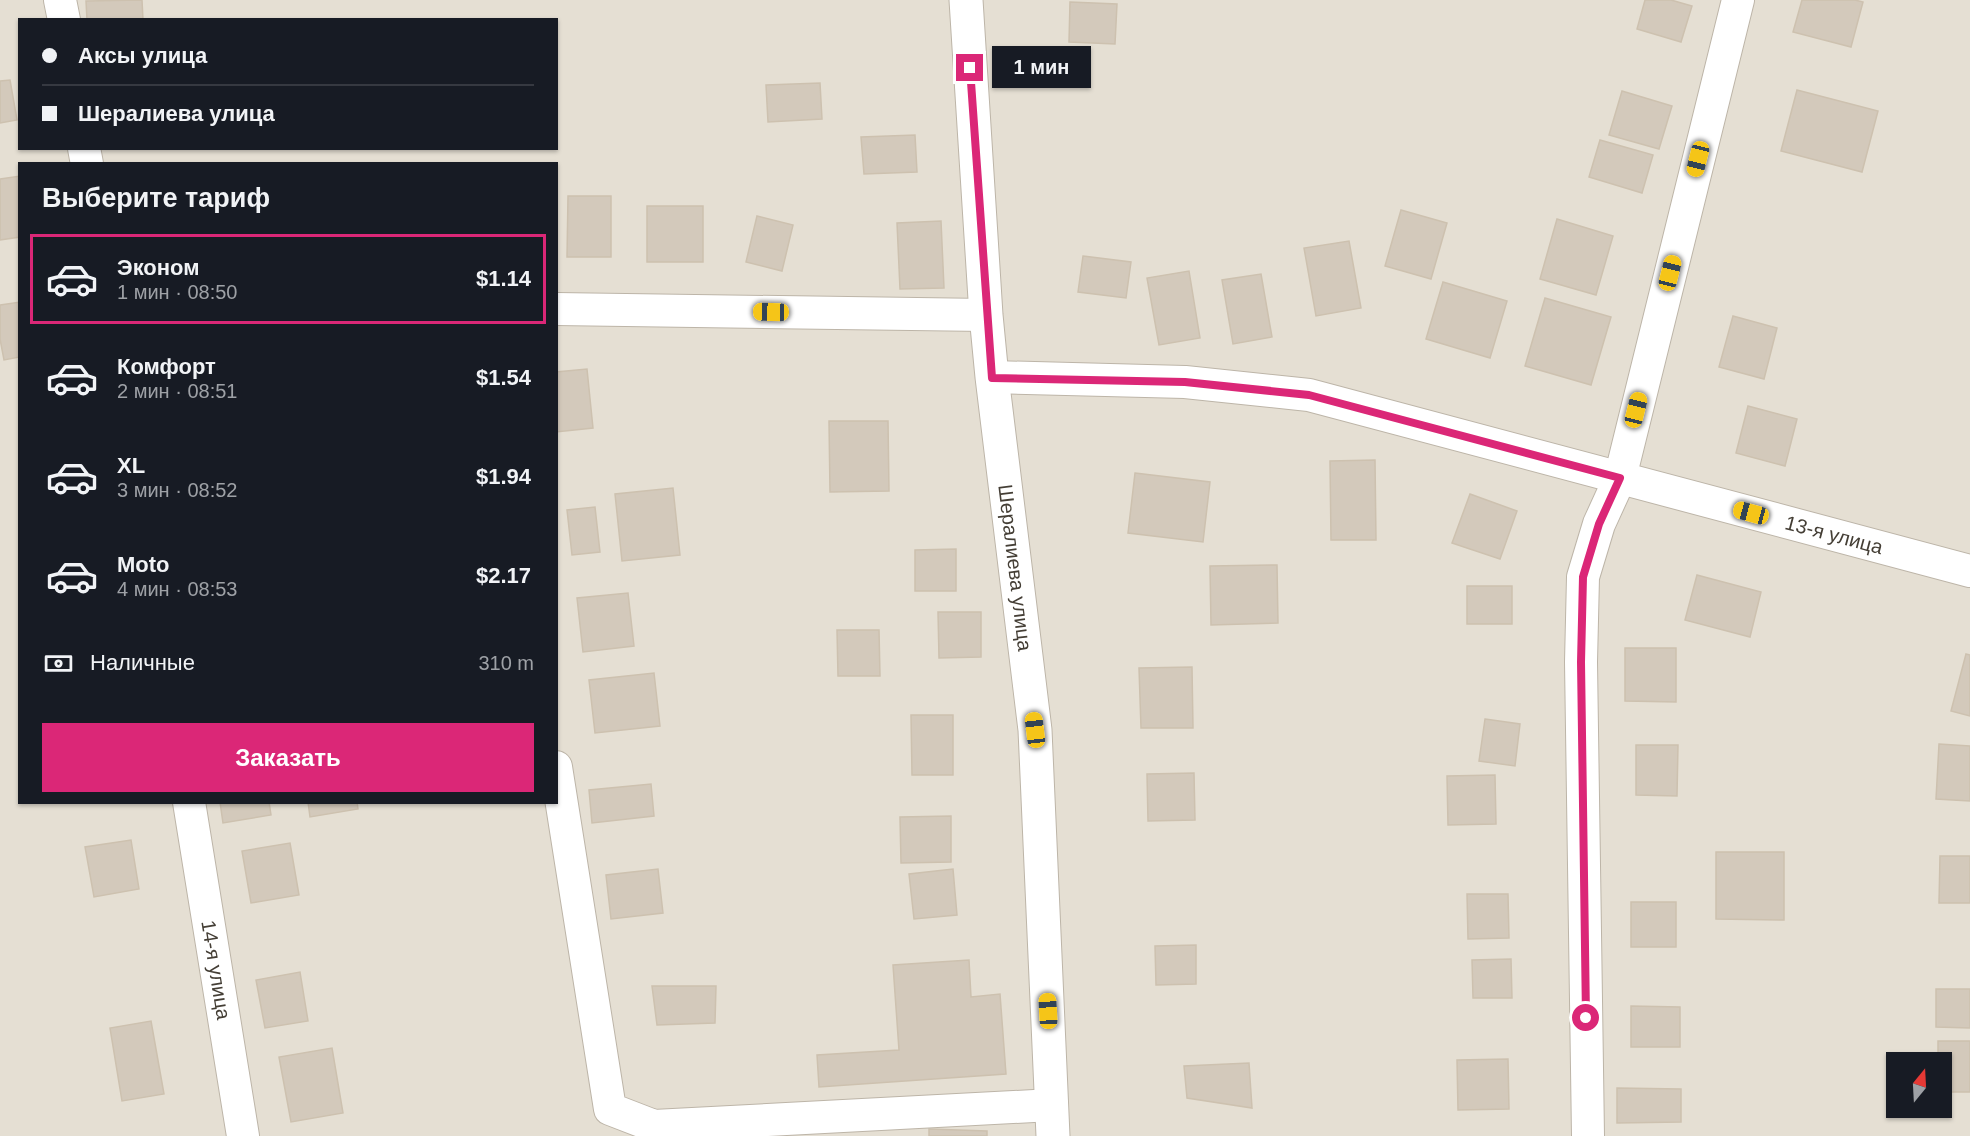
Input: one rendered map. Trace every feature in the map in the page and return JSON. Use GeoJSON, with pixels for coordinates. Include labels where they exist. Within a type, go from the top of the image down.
{"type":"FeatureCollection","features":[{"type":"Feature","properties":{"kind":"street"},"geometry":{"type":"LineString","coordinates":[[60,0],[64,18]]}},
{"type":"Feature","properties":{"kind":"street","name":"Шералиева улица"},"geometry":{"type":"LineString","coordinates":[[966,0],[986,315],[1035,730],[1052,1120]]}},
{"type":"Feature","properties":{"kind":"street"},"geometry":{"type":"LineString","coordinates":[[1588,1136],[1581,662],[1583,577],[1599,524],[1620,478],[1738,0]]}},
{"type":"Feature","properties":{"kind":"street"},"geometry":{"type":"LineString","coordinates":[[558,309],[986,315]]}},
{"type":"Feature","properties":{"kind":"street","name":"13-я улица"},"geometry":{"type":"LineString","coordinates":[[992,378],[1185,382],[1309,395],[1970,571]]}},
{"type":"Feature","properties":{"kind":"street"},"geometry":{"type":"LineString","coordinates":[[558,780],[609,1109],[654,1126],[1052,1120]]}},
{"type":"Feature","properties":{"kind":"street","name":"14-я улица"},"geometry":{"type":"LineString","coordinates":[[189,804],[243,1136]]}},
{"type":"Feature","properties":{"kind":"shaded area"},"geometry":{"type":"Polygon","coordinates":[[[0,0],[1970,0],[1970,1136],[0,1136],[0,0]]]}},
{"type":"Feature","properties":{"kind":"building"},"geometry":{"type":"Polygon","coordinates":[[[142,0],[143,18],[87,18],[86,1],[142,0]]]}},
{"type":"Feature","properties":{"kind":"building"},"geometry":{"type":"Polygon","coordinates":[[[1645,0],[1671,0],[1692,6],[1681,42],[1637,29],[1645,0]]]}},
{"type":"Feature","properties":{"kind":"building"},"geometry":{"type":"Polygon","coordinates":[[[1802,0],[1863,2],[1851,47],[1793,32],[1802,0]]]}},
{"type":"Feature","properties":{"kind":"building"},"geometry":{"type":"Polygon","coordinates":[[[1070,2],[1117,4],[1115,44],[1069,42],[1070,2]]]}},
{"type":"Feature","properties":{"kind":"building"},"geometry":{"type":"Polygon","coordinates":[[[10,80],[17,120],[0,123],[0,81],[10,80]]]}},
{"type":"Feature","properties":{"kind":"building"},"geometry":{"type":"Polygon","coordinates":[[[820,83],[822,119],[768,122],[766,85],[820,83]]]}},
{"type":"Feature","properties":{"kind":"building"},"geometry":{"type":"Polygon","coordinates":[[[1797,90],[1878,111],[1862,172],[1781,151],[1797,90]]]}},
{"type":"Feature","properties":{"kind":"building"},"geometry":{"type":"Polygon","coordinates":[[[1622,91],[1672,106],[1659,149],[1609,135],[1622,91]]]}},
{"type":"Feature","properties":{"kind":"building"},"geometry":{"type":"Polygon","coordinates":[[[915,135],[917,172],[864,174],[861,137],[915,135]]]}},
{"type":"Feature","properties":{"kind":"building"},"geometry":{"type":"Polygon","coordinates":[[[1600,140],[1653,155],[1642,193],[1589,177],[1600,140]]]}},
{"type":"Feature","properties":{"kind":"building"},"geometry":{"type":"Polygon","coordinates":[[[18,176],[18,237],[0,240],[0,179],[18,176]]]}},
{"type":"Feature","properties":{"kind":"building"},"geometry":{"type":"Polygon","coordinates":[[[568,196],[611,196],[611,257],[567,257],[568,196]]]}},
{"type":"Feature","properties":{"kind":"building"},"geometry":{"type":"Polygon","coordinates":[[[647,206],[703,206],[703,262],[647,262],[647,206]]]}},
{"type":"Feature","properties":{"kind":"building"},"geometry":{"type":"Polygon","coordinates":[[[1401,210],[1447,223],[1431,279],[1385,266],[1401,210]]]}},
{"type":"Feature","properties":{"kind":"building"},"geometry":{"type":"Polygon","coordinates":[[[757,216],[793,225],[782,271],[746,262],[757,216]]]}},
{"type":"Feature","properties":{"kind":"building"},"geometry":{"type":"Polygon","coordinates":[[[1557,219],[1613,236],[1596,295],[1540,279],[1557,219]]]}},
{"type":"Feature","properties":{"kind":"building"},"geometry":{"type":"Polygon","coordinates":[[[941,221],[944,288],[900,289],[897,223],[941,221]]]}},
{"type":"Feature","properties":{"kind":"building"},"geometry":{"type":"Polygon","coordinates":[[[1349,241],[1361,308],[1316,316],[1304,248],[1349,241]]]}},
{"type":"Feature","properties":{"kind":"building"},"geometry":{"type":"Polygon","coordinates":[[[1083,256],[1131,262],[1126,298],[1078,292],[1083,256]]]}},
{"type":"Feature","properties":{"kind":"building"},"geometry":{"type":"Polygon","coordinates":[[[1189,271],[1200,338],[1159,345],[1147,278],[1189,271]]]}},
{"type":"Feature","properties":{"kind":"building"},"geometry":{"type":"Polygon","coordinates":[[[1261,274],[1272,337],[1233,344],[1222,280],[1261,274]]]}},
{"type":"Feature","properties":{"kind":"building"},"geometry":{"type":"Polygon","coordinates":[[[1443,282],[1507,301],[1490,358],[1426,339],[1443,282]]]}},
{"type":"Feature","properties":{"kind":"building"},"geometry":{"type":"Polygon","coordinates":[[[1545,298],[1611,317],[1591,385],[1525,366],[1545,298]]]}},
{"type":"Feature","properties":{"kind":"building"},"geometry":{"type":"Polygon","coordinates":[[[18,302],[18,357],[4,360],[0,339],[0,305],[18,302]]]}},
{"type":"Feature","properties":{"kind":"building"},"geometry":{"type":"Polygon","coordinates":[[[1733,316],[1777,328],[1764,379],[1719,367],[1733,316]]]}},
{"type":"Feature","properties":{"kind":"building"},"geometry":{"type":"Polygon","coordinates":[[[587,369],[593,428],[558,432],[558,372],[587,369]]]}},
{"type":"Feature","properties":{"kind":"building"},"geometry":{"type":"Polygon","coordinates":[[[1748,406],[1797,419],[1785,466],[1736,453],[1748,406]]]}},
{"type":"Feature","properties":{"kind":"building"},"geometry":{"type":"Polygon","coordinates":[[[829,421],[888,421],[889,491],[830,492],[829,421]]]}},
{"type":"Feature","properties":{"kind":"building"},"geometry":{"type":"Polygon","coordinates":[[[1375,460],[1376,540],[1331,540],[1330,461],[1375,460]]]}},
{"type":"Feature","properties":{"kind":"building"},"geometry":{"type":"Polygon","coordinates":[[[1135,473],[1210,482],[1203,542],[1128,533],[1135,473]]]}},
{"type":"Feature","properties":{"kind":"building"},"geometry":{"type":"Polygon","coordinates":[[[673,488],[680,555],[622,561],[615,494],[673,488]]]}},
{"type":"Feature","properties":{"kind":"building"},"geometry":{"type":"Polygon","coordinates":[[[1470,494],[1517,511],[1500,559],[1452,543],[1470,494]]]}},
{"type":"Feature","properties":{"kind":"building"},"geometry":{"type":"Polygon","coordinates":[[[595,507],[600,552],[572,555],[567,510],[595,507]]]}},
{"type":"Feature","properties":{"kind":"building"},"geometry":{"type":"Polygon","coordinates":[[[956,549],[956,591],[915,591],[915,550],[956,549]]]}},
{"type":"Feature","properties":{"kind":"building"},"geometry":{"type":"Polygon","coordinates":[[[1277,565],[1278,623],[1211,625],[1210,566],[1277,565]]]}},
{"type":"Feature","properties":{"kind":"building"},"geometry":{"type":"Polygon","coordinates":[[[1697,575],[1761,592],[1750,637],[1685,620],[1697,575]]]}},
{"type":"Feature","properties":{"kind":"building"},"geometry":{"type":"Polygon","coordinates":[[[1467,586],[1512,586],[1512,624],[1467,624],[1467,586]]]}},
{"type":"Feature","properties":{"kind":"building"},"geometry":{"type":"Polygon","coordinates":[[[628,593],[634,646],[583,652],[577,598],[628,593]]]}},
{"type":"Feature","properties":{"kind":"building"},"geometry":{"type":"Polygon","coordinates":[[[938,612],[981,612],[981,657],[939,658],[938,612]]]}},
{"type":"Feature","properties":{"kind":"building"},"geometry":{"type":"Polygon","coordinates":[[[837,630],[879,630],[880,676],[838,676],[837,630]]]}},
{"type":"Feature","properties":{"kind":"building"},"geometry":{"type":"Polygon","coordinates":[[[1625,648],[1676,648],[1676,702],[1625,701],[1625,648]]]}},
{"type":"Feature","properties":{"kind":"building"},"geometry":{"type":"Polygon","coordinates":[[[1966,654],[1970,655],[1970,716],[1951,711],[1966,654]]]}},
{"type":"Feature","properties":{"kind":"building"},"geometry":{"type":"Polygon","coordinates":[[[1192,667],[1193,728],[1141,728],[1139,668],[1192,667]]]}},
{"type":"Feature","properties":{"kind":"building"},"geometry":{"type":"Polygon","coordinates":[[[654,673],[660,726],[595,733],[589,680],[654,673]]]}},
{"type":"Feature","properties":{"kind":"building"},"geometry":{"type":"Polygon","coordinates":[[[911,715],[953,715],[953,775],[912,775],[911,715]]]}},
{"type":"Feature","properties":{"kind":"building"},"geometry":{"type":"Polygon","coordinates":[[[1485,719],[1520,724],[1515,766],[1479,761],[1485,719]]]}},
{"type":"Feature","properties":{"kind":"building"},"geometry":{"type":"Polygon","coordinates":[[[1939,744],[1970,746],[1970,801],[1936,799],[1939,744]]]}},
{"type":"Feature","properties":{"kind":"building"},"geometry":{"type":"Polygon","coordinates":[[[1636,745],[1678,745],[1677,796],[1636,795],[1636,745]]]}},
{"type":"Feature","properties":{"kind":"building"},"geometry":{"type":"Polygon","coordinates":[[[1194,773],[1195,820],[1148,821],[1147,774],[1194,773]]]}},
{"type":"Feature","properties":{"kind":"building"},"geometry":{"type":"Polygon","coordinates":[[[1495,775],[1496,824],[1448,825],[1447,776],[1495,775]]]}},
{"type":"Feature","properties":{"kind":"building"},"geometry":{"type":"Polygon","coordinates":[[[651,784],[654,816],[592,823],[589,790],[651,784]]]}},
{"type":"Feature","properties":{"kind":"building"},"geometry":{"type":"Polygon","coordinates":[[[220,804],[269,804],[271,815],[223,823],[220,804]]]}},
{"type":"Feature","properties":{"kind":"building"},"geometry":{"type":"Polygon","coordinates":[[[308,804],[357,804],[358,809],[310,817],[308,804]]]}},
{"type":"Feature","properties":{"kind":"building"},"geometry":{"type":"Polygon","coordinates":[[[951,816],[951,862],[901,863],[900,817],[951,816]]]}},
{"type":"Feature","properties":{"kind":"building"},"geometry":{"type":"Polygon","coordinates":[[[131,840],[139,889],[94,897],[85,847],[131,840]]]}},
{"type":"Feature","properties":{"kind":"building"},"geometry":{"type":"Polygon","coordinates":[[[290,843],[299,895],[251,903],[242,851],[290,843]]]}},
{"type":"Feature","properties":{"kind":"building"},"geometry":{"type":"Polygon","coordinates":[[[1716,852],[1784,852],[1784,920],[1716,919],[1716,852]]]}},
{"type":"Feature","properties":{"kind":"building"},"geometry":{"type":"Polygon","coordinates":[[[1940,856],[1970,856],[1970,903],[1939,903],[1940,856]]]}},
{"type":"Feature","properties":{"kind":"building"},"geometry":{"type":"Polygon","coordinates":[[[658,869],[663,913],[611,919],[606,875],[658,869]]]}},
{"type":"Feature","properties":{"kind":"building"},"geometry":{"type":"Polygon","coordinates":[[[953,869],[957,915],[914,919],[909,874],[953,869]]]}},
{"type":"Feature","properties":{"kind":"building"},"geometry":{"type":"Polygon","coordinates":[[[1467,894],[1508,894],[1509,938],[1468,939],[1467,894]]]}},
{"type":"Feature","properties":{"kind":"building"},"geometry":{"type":"Polygon","coordinates":[[[1631,902],[1676,902],[1676,947],[1631,947],[1631,902]]]}},
{"type":"Feature","properties":{"kind":"building"},"geometry":{"type":"Polygon","coordinates":[[[1196,945],[1196,984],[1156,985],[1155,946],[1196,945]]]}},
{"type":"Feature","properties":{"kind":"building"},"geometry":{"type":"Polygon","coordinates":[[[1511,959],[1512,998],[1473,998],[1472,960],[1511,959]]]}},
{"type":"Feature","properties":{"kind":"building"},"geometry":{"type":"Polygon","coordinates":[[[969,960],[971,997],[1000,994],[1006,1074],[819,1087],[817,1055],[899,1050],[893,965],[969,960]]]}},
{"type":"Feature","properties":{"kind":"building"},"geometry":{"type":"Polygon","coordinates":[[[300,972],[308,1021],[265,1028],[256,980],[300,972]]]}},
{"type":"Feature","properties":{"kind":"building"},"geometry":{"type":"Polygon","coordinates":[[[652,986],[716,986],[715,1023],[657,1025],[652,986]]]}},
{"type":"Feature","properties":{"kind":"building"},"geometry":{"type":"Polygon","coordinates":[[[1936,989],[1970,989],[1970,1028],[1936,1027],[1936,989]]]}},
{"type":"Feature","properties":{"kind":"building"},"geometry":{"type":"Polygon","coordinates":[[[1631,1006],[1680,1007],[1680,1047],[1631,1047],[1631,1006]]]}},
{"type":"Feature","properties":{"kind":"building"},"geometry":{"type":"Polygon","coordinates":[[[151,1021],[164,1094],[122,1101],[110,1028],[151,1021]]]}},
{"type":"Feature","properties":{"kind":"building"},"geometry":{"type":"Polygon","coordinates":[[[1938,1041],[1970,1041],[1970,1092],[1952,1092],[1952,1052],[1938,1052],[1938,1041]]]}},
{"type":"Feature","properties":{"kind":"building"},"geometry":{"type":"Polygon","coordinates":[[[332,1048],[343,1113],[291,1122],[279,1057],[332,1048]]]}},
{"type":"Feature","properties":{"kind":"building"},"geometry":{"type":"Polygon","coordinates":[[[1508,1059],[1509,1109],[1458,1110],[1457,1060],[1508,1059]]]}},
{"type":"Feature","properties":{"kind":"building"},"geometry":{"type":"Polygon","coordinates":[[[1249,1063],[1252,1108],[1187,1098],[1184,1066],[1249,1063]]]}},
{"type":"Feature","properties":{"kind":"building"},"geometry":{"type":"Polygon","coordinates":[[[1617,1088],[1681,1089],[1681,1122],[1617,1123],[1617,1088]]]}},
{"type":"Feature","properties":{"kind":"building"},"geometry":{"type":"Polygon","coordinates":[[[929,1129],[987,1131],[987,1136],[929,1136],[929,1129]]]}},
{"type":"Feature","properties":{"kind":"route"},"geometry":{"type":"LineString","coordinates":[[970,68],[992,378],[1185,382],[1309,395],[1620,478],[1599,524],[1583,577],[1581,662],[1586,1018]]}}]}
